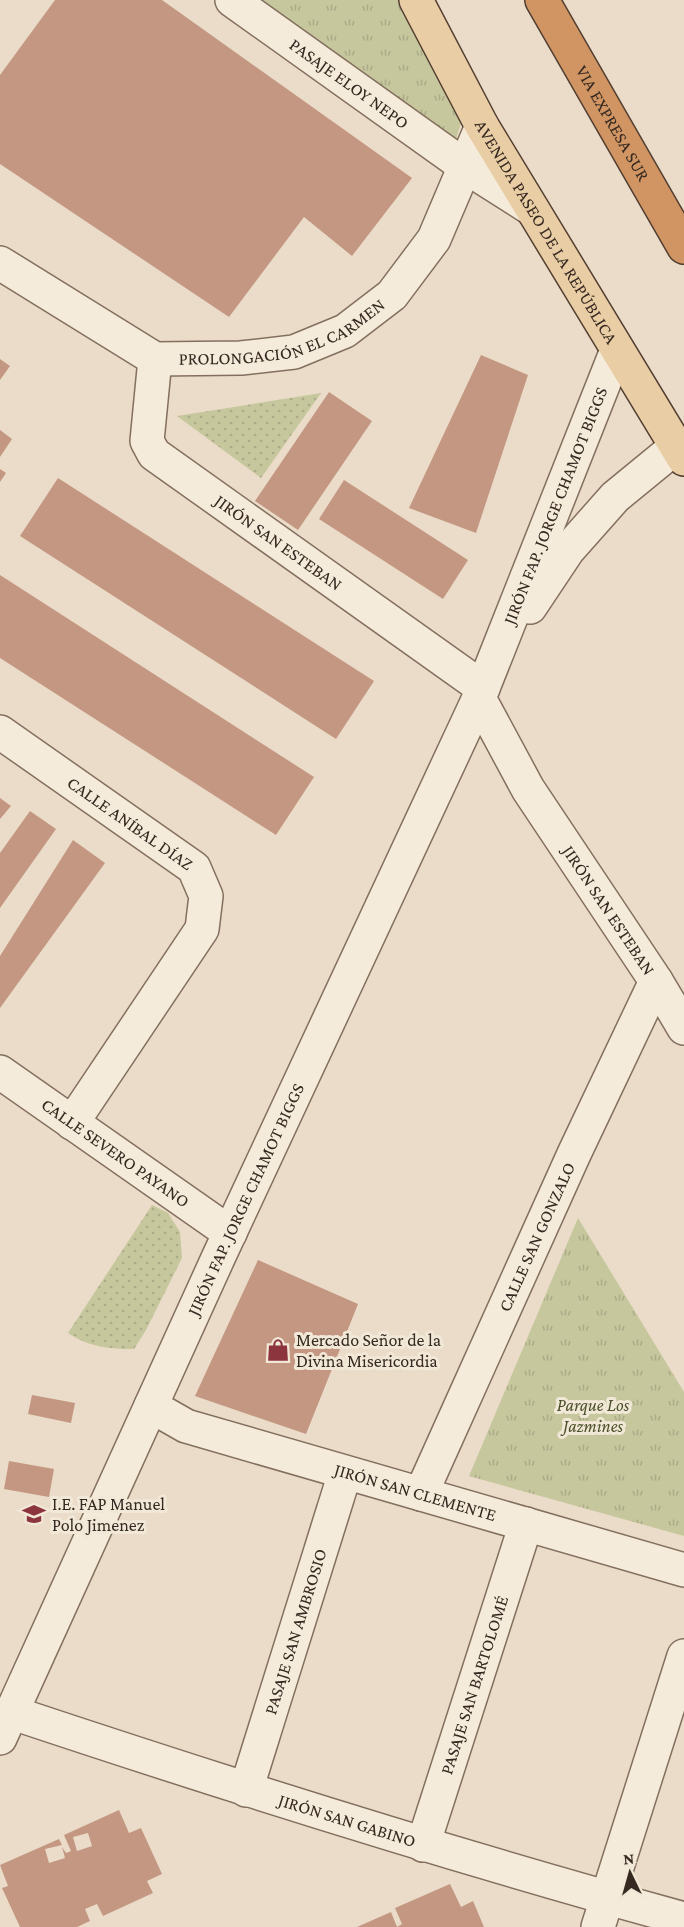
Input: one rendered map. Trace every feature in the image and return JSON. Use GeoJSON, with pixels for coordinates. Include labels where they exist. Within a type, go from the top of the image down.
{"type":"FeatureCollection","features":[{"type":"Feature","properties":{"kind":"highway","name":"VIA EXPRESA SUR"},"geometry":{"type":"LineString","coordinates":[[542,0],[684,247]]}},
{"type":"Feature","properties":{"kind":"main road","name":"AVENIDA PASEO DE LA REPÚBLICA"},"geometry":{"type":"LineString","coordinates":[[416,0],[482,126],[680,453]]}},
{"type":"Feature","properties":{"kind":"street","name":"PASAJE ELOY NEPO"},"geometry":{"type":"LineString","coordinates":[[232,0],[466,167],[532,209]]}},
{"type":"Feature","properties":{"kind":"street","name":"PROLONGACIÓN EL CARMEN"},"geometry":{"type":"LineString","coordinates":[[0,263],[155,359],[241,358],[294,352],[345,331],[392,295],[434,239],[482,126]]}},
{"type":"Feature","properties":{"kind":"street","name":"JIRÓN FAP. JORGE CHAMOT BIGGS"},"geometry":{"type":"LineString","coordinates":[[6,1726],[230,1233],[486,682],[617,350]]}},
{"type":"Feature","properties":{"kind":"street","name":"JIRÓN SAN ESTEBAN"},"geometry":{"type":"LineString","coordinates":[[155,359],[147,441],[154,454],[486,682],[528,789],[656,981],[684,1028]]}},
{"type":"Feature","properties":{"kind":"street","name":"JIRÓN FAP. JORGE CHAMOT BIGGS"},"geometry":{"type":"LineString","coordinates":[[486,682],[568,550],[615,497],[680,453]]}},
{"type":"Feature","properties":{"kind":"street","name":"CALLE ANÍBAL DÍAZ"},"geometry":{"type":"LineString","coordinates":[[0,732],[194,868],[206,896],[202,929],[72,1123]]}},
{"type":"Feature","properties":{"kind":"street","name":"CALLE SAN GONZALO"},"geometry":{"type":"LineString","coordinates":[[421,1494],[574,1154],[656,981]]}},
{"type":"Feature","properties":{"kind":"street","name":"CALLE SEVERO PAYANO"},"geometry":{"type":"LineString","coordinates":[[0,1072],[230,1233]]}},
{"type":"Feature","properties":{"kind":"street","name":"JIRÓN SAN CLEMENTE"},"geometry":{"type":"LineString","coordinates":[[151,1406],[186,1426],[684,1570]]}},
{"type":"Feature","properties":{"kind":"street","name":"PASAJE SAN AMBROSIO"},"geometry":{"type":"LineString","coordinates":[[246,1790],[345,1473]]}},
{"type":"Feature","properties":{"kind":"street","name":"PASAJE SAN BARTOLOMÉ"},"geometry":{"type":"LineString","coordinates":[[423,1845],[526,1524]]}},
{"type":"Feature","properties":{"kind":"street"},"geometry":{"type":"LineString","coordinates":[[602,1912],[684,1656]]}},
{"type":"Feature","properties":{"kind":"street","name":"JIRÓN SAN GABINO"},"geometry":{"type":"LineString","coordinates":[[6,1726],[246,1790],[423,1845],[602,1912],[684,1919]]}},
{"type":"Feature","properties":{"kind":"green space"},"geometry":{"type":"Polygon","coordinates":[[[249,0],[403,0],[463,116],[454,146],[249,0]]]}},
{"type":"Feature","properties":{"kind":"green space"},"geometry":{"type":"Polygon","coordinates":[[[321,393],[261,478],[177,416],[321,393]]]}},
{"type":"Feature","properties":{"kind":"green space"},"geometry":{"type":"Polygon","coordinates":[[[152,1205],[168,1213],[180,1232],[182,1258],[134,1349],[100,1346],[68,1333],[152,1205]]]}},
{"type":"Feature","properties":{"kind":"green space","name":"Parque Los Jazmines"},"geometry":{"type":"Polygon","coordinates":[[[578,1218],[684,1392],[684,1536],[469,1476],[578,1218]]]}},
{"type":"Feature","properties":{"kind":"building"},"geometry":{"type":"Polygon","coordinates":[[[55,0],[162,0],[412,178],[352,256],[304,217],[229,317],[0,164],[0,75],[55,0]]]}},
{"type":"Feature","properties":{"kind":"building"},"geometry":{"type":"Polygon","coordinates":[[[481,355],[528,375],[476,533],[409,508],[481,355]]]}},
{"type":"Feature","properties":{"kind":"building"},"geometry":{"type":"Polygon","coordinates":[[[0,359],[10,366],[0,380],[0,359]]]}},
{"type":"Feature","properties":{"kind":"building"},"geometry":{"type":"Polygon","coordinates":[[[329,392],[372,421],[298,530],[255,501],[329,392]]]}},
{"type":"Feature","properties":{"kind":"building"},"geometry":{"type":"Polygon","coordinates":[[[0,430],[12,439],[0,457],[0,430]]]}},
{"type":"Feature","properties":{"kind":"building"},"geometry":{"type":"Polygon","coordinates":[[[0,469],[6,473],[0,482],[0,469]]]}},
{"type":"Feature","properties":{"kind":"building"},"geometry":{"type":"Polygon","coordinates":[[[58,478],[374,681],[336,739],[20,536],[58,478]]]}},
{"type":"Feature","properties":{"kind":"building"},"geometry":{"type":"Polygon","coordinates":[[[344,480],[468,560],[443,599],[319,519],[344,480]]]}},
{"type":"Feature","properties":{"kind":"building"},"geometry":{"type":"Polygon","coordinates":[[[0,575],[314,777],[276,835],[0,658],[0,575]]]}},
{"type":"Feature","properties":{"kind":"building"},"geometry":{"type":"Polygon","coordinates":[[[0,798],[11,806],[0,819],[0,798]]]}},
{"type":"Feature","properties":{"kind":"building"},"geometry":{"type":"Polygon","coordinates":[[[30,811],[56,829],[0,908],[0,853],[30,811]]]}},
{"type":"Feature","properties":{"kind":"building"},"geometry":{"type":"Polygon","coordinates":[[[73,840],[105,863],[0,1008],[0,956],[73,840]]]}},
{"type":"Feature","properties":{"kind":"building","name":"Mercado Señor de la Divina Misericordia"},"geometry":{"type":"Polygon","coordinates":[[[258,1260],[358,1304],[306,1434],[195,1396],[258,1260]]]}},
{"type":"Feature","properties":{"kind":"building"},"geometry":{"type":"Polygon","coordinates":[[[32,1395],[75,1403],[71,1423],[28,1414],[32,1395]]]}},
{"type":"Feature","properties":{"kind":"building"},"geometry":{"type":"Polygon","coordinates":[[[9,1461],[54,1469],[49,1497],[4,1489],[9,1461]]]}},
{"type":"Feature","properties":{"kind":"building"},"geometry":{"type":"Polygon","coordinates":[[[119,1810],[129,1833],[141,1828],[162,1874],[147,1881],[153,1893],[103,1916],[97,1904],[85,1909],[90,1921],[77,1927],[20,1927],[2,1888],[8,1886],[0,1865],[59,1839],[62,1845],[45,1849],[49,1863],[65,1858],[62,1847],[66,1853],[71,1851],[64,1835],[119,1810]],[[88,1833],[73,1837],[77,1851],[92,1846],[88,1833]]]}},
{"type":"Feature","properties":{"kind":"building"},"geometry":{"type":"Polygon","coordinates":[[[450,1884],[461,1907],[473,1901],[484,1927],[397,1927],[402,1924],[395,1908],[450,1884]]]}},
{"type":"Feature","properties":{"kind":"building"},"geometry":{"type":"Polygon","coordinates":[[[391,1912],[397,1927],[357,1927],[391,1912]]]}},
{"type":"Feature","properties":{"kind":"place","name":"Mercado Señor de la Divina Misericordia"},"geometry":{"type":"Point","coordinates":[278,1350]}},
{"type":"Feature","properties":{"kind":"place","name":"I.E. FAP Manuel Polo Jimenez"},"geometry":{"type":"Point","coordinates":[34,1514]}}]}
